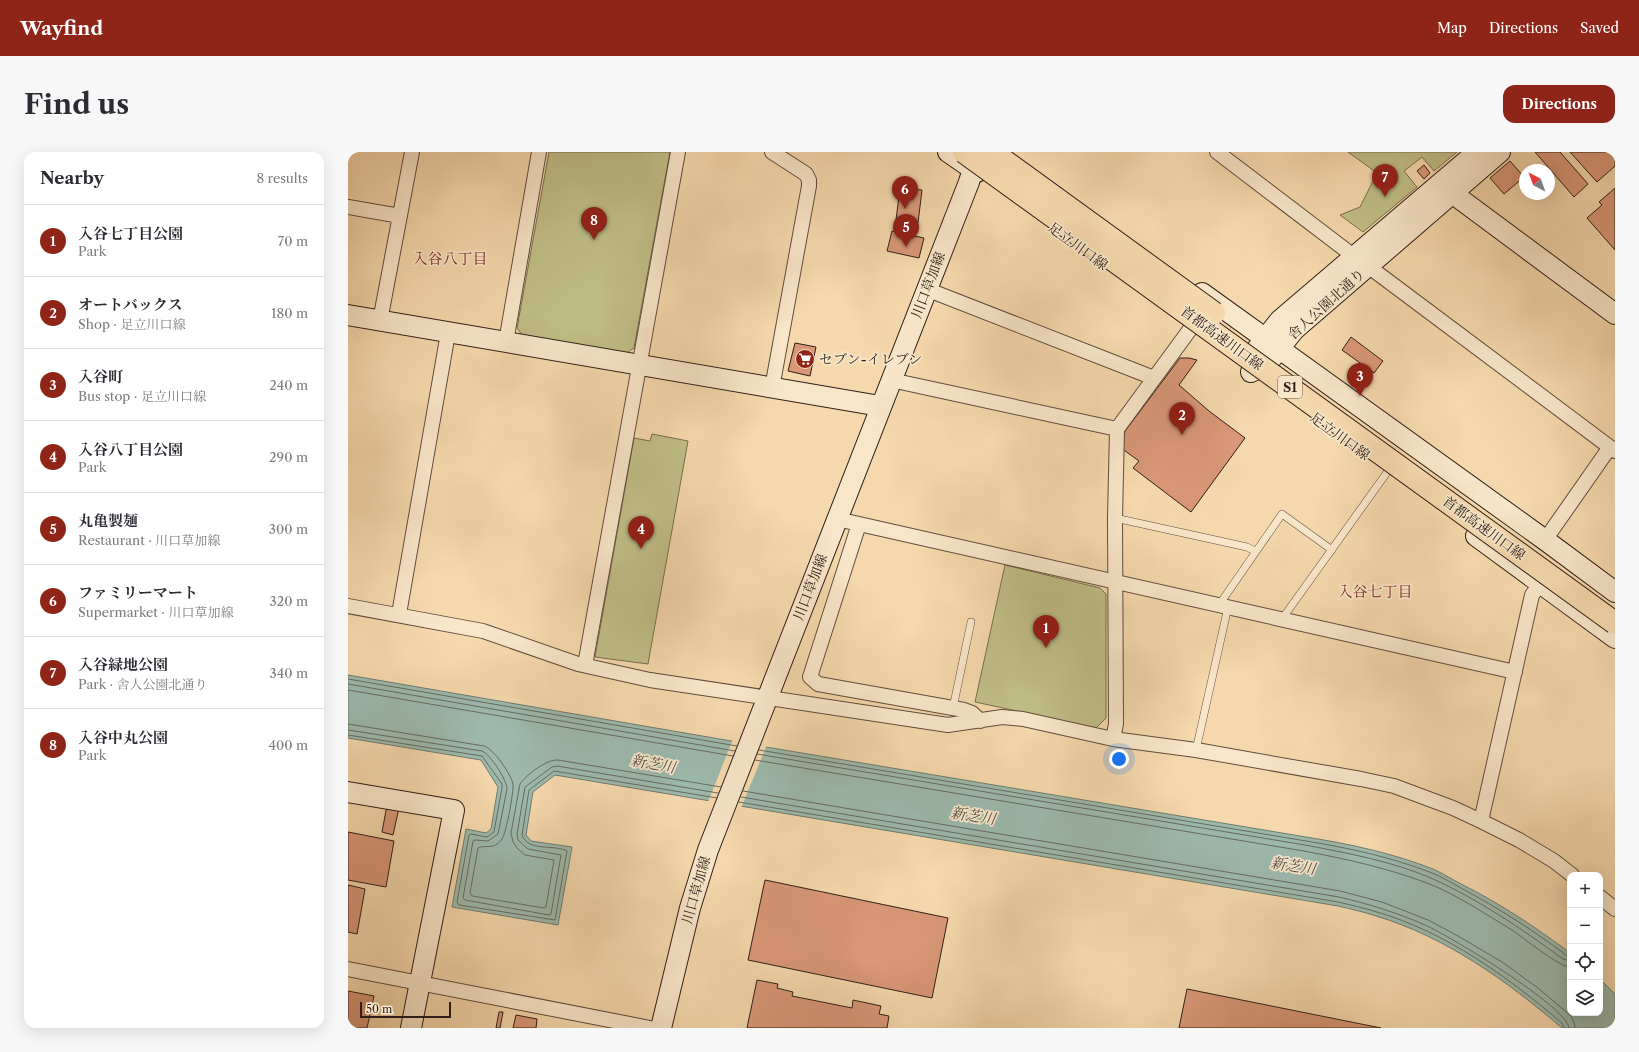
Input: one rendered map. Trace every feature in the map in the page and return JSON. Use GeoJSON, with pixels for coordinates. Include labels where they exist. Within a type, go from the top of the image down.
{"type":"FeatureCollection","features":[{"type":"Feature","properties":{"kind":"highway","name":"首都高速川口線"},"geometry":{"type":"LineString","coordinates":[[992,152],[1615,605]]}},
{"type":"Feature","properties":{"kind":"highway","name":"首都高速川口線"},"geometry":{"type":"LineString","coordinates":[[972,158],[1615,624]]}},
{"type":"Feature","properties":{"kind":"main road","name":"足立川口線"},"geometry":{"type":"LineString","coordinates":[[948,152],[972,158],[1191,328],[1615,638]]}},
{"type":"Feature","properties":{"kind":"main road"},"geometry":{"type":"LineString","coordinates":[[1006,152],[1615,592]]}},
{"type":"Feature","properties":{"kind":"main road","name":"舎人公園北通り"},"geometry":{"type":"LineString","coordinates":[[1447,188],[1477,152]]}},
{"type":"Feature","properties":{"kind":"main road","name":"舎人公園北通り"},"geometry":{"type":"LineString","coordinates":[[1251,372],[1267,364],[1272,343],[1294,330],[1362,261],[1447,188],[1500,152]]}},
{"type":"Feature","properties":{"kind":"main road","name":"川口草加線"},"geometry":{"type":"LineString","coordinates":[[661,1028],[690,908],[708,850],[926,289],[972,158]]}},
{"type":"Feature","properties":{"kind":"main road"},"geometry":{"type":"LineString","coordinates":[[1447,188],[1615,314]]}},
{"type":"Feature","properties":{"kind":"main road"},"geometry":{"type":"LineString","coordinates":[[348,315],[880,406]]}},
{"type":"Feature","properties":{"kind":"main road"},"geometry":{"type":"LineString","coordinates":[[348,792],[454,810],[411,1028]]}},
{"type":"Feature","properties":{"kind":"street"},"geometry":{"type":"LineString","coordinates":[[380,321],[412,152]]}},
{"type":"Feature","properties":{"kind":"street"},"geometry":{"type":"LineString","coordinates":[[506,342],[539,152]]}},
{"type":"Feature","properties":{"kind":"street"},"geometry":{"type":"LineString","coordinates":[[585,665],[678,152]]}},
{"type":"Feature","properties":{"kind":"street"},"geometry":{"type":"LineString","coordinates":[[772,152],[806,174],[810,186],[772,388]]}},
{"type":"Feature","properties":{"kind":"street"},"geometry":{"type":"LineString","coordinates":[[1217,152],[1612,449],[1545,540]]}},
{"type":"Feature","properties":{"kind":"street"},"geometry":{"type":"LineString","coordinates":[[348,207],[400,216]]}},
{"type":"Feature","properties":{"kind":"street"},"geometry":{"type":"LineString","coordinates":[[926,289],[1154,378]]}},
{"type":"Feature","properties":{"kind":"street"},"geometry":{"type":"LineString","coordinates":[[1113,739],[1116,724],[1115,518],[1117,429],[1191,328]]}},
{"type":"Feature","properties":{"kind":"street"},"geometry":{"type":"LineString","coordinates":[[398,614],[448,332]]}},
{"type":"Feature","properties":{"kind":"street"},"geometry":{"type":"LineString","coordinates":[[891,380],[1117,429]]}},
{"type":"Feature","properties":{"kind":"street"},"geometry":{"type":"LineString","coordinates":[[836,519],[1515,672]]}},
{"type":"Feature","properties":{"kind":"street"},"geometry":{"type":"LineString","coordinates":[[859,524],[810,677],[818,684],[953,708],[972,713],[980,721]]}},
{"type":"Feature","properties":{"kind":"street"},"geometry":{"type":"LineString","coordinates":[[1481,820],[1532,595],[1541,584]]}},
{"type":"Feature","properties":{"kind":"street"},"geometry":{"type":"LineString","coordinates":[[348,606],[398,614],[483,631],[585,665],[764,706],[948,725],[1002,717],[1113,739],[1196,750],[1394,786],[1481,820],[1519,840],[1554,861],[1568,872]]}},
{"type":"Feature","properties":{"kind":"street"},"geometry":{"type":"LineString","coordinates":[[1603,899],[1615,909]]}},
{"type":"Feature","properties":{"kind":"street"},"geometry":{"type":"LineString","coordinates":[[348,969],[650,1028]]}},
{"type":"Feature","properties":{"kind":"lane"},"geometry":{"type":"LineString","coordinates":[[1282,619],[1388,471]]}},
{"type":"Feature","properties":{"kind":"lane"},"geometry":{"type":"LineString","coordinates":[[1196,750],[1223,606],[1255,551],[1282,514],[1332,550]]}},
{"type":"Feature","properties":{"kind":"lane"},"geometry":{"type":"LineString","coordinates":[[1115,518],[1247,547],[1255,551]]}},
{"type":"Feature","properties":{"kind":"lane"},"geometry":{"type":"LineString","coordinates":[[953,708],[971,622]]}},
{"type":"Feature","properties":{"kind":"shaded area"},"geometry":{"type":"Polygon","coordinates":[[[549,152],[670,152],[634,348],[625,354],[523,336],[517,328],[549,152]]]}},
{"type":"Feature","properties":{"kind":"shaded area"},"geometry":{"type":"Polygon","coordinates":[[[1348,152],[1457,152],[1434,171],[1422,157],[1404,171],[1417,187],[1363,232],[1340,215],[1360,207],[1377,173],[1348,152]]]}},
{"type":"Feature","properties":{"kind":"shaded area"},"geometry":{"type":"Polygon","coordinates":[[[652,434],[688,441],[648,664],[595,657],[634,438],[650,441],[652,434]]]}},
{"type":"Feature","properties":{"kind":"shaded area"},"geometry":{"type":"Polygon","coordinates":[[[1005,565],[1100,588],[1106,594],[1106,718],[1096,728],[975,702],[1005,565]]]}},
{"type":"Feature","properties":{"kind":"water","name":"新芝川"},"geometry":{"type":"Polygon","coordinates":[[[348,675],[1355,846],[1418,863],[1433,869],[1518,916],[1567,951],[1567,1016],[1603,1016],[1603,982],[1615,994],[1615,1028],[1562,1028],[1497,977],[1451,948],[1402,925],[1348,908],[555,775],[533,792],[526,835],[531,841],[572,847],[558,925],[452,907],[466,829],[486,833],[491,829],[498,787],[481,760],[348,738],[348,675]]]}},
{"type":"Feature","properties":{"kind":"pier"},"geometry":{"type":"Polygon","coordinates":[[[733,739],[767,745],[741,808],[708,802],[733,739]]]}},
{"type":"Feature","properties":{"kind":"building"},"geometry":{"type":"Polygon","coordinates":[[[1535,152],[1560,152],[1588,184],[1574,197],[1555,175],[1555,164],[1545,164],[1535,152]]]}},
{"type":"Feature","properties":{"kind":"building"},"geometry":{"type":"Polygon","coordinates":[[[1570,152],[1615,152],[1615,166],[1597,182],[1570,152]]]}},
{"type":"Feature","properties":{"kind":"building"},"geometry":{"type":"Polygon","coordinates":[[[1510,161],[1519,171],[1519,181],[1504,194],[1490,178],[1510,161]]]}},
{"type":"Feature","properties":{"kind":"building"},"geometry":{"type":"Polygon","coordinates":[[[1424,165],[1430,173],[1424,179],[1417,171],[1424,165]]]}},
{"type":"Feature","properties":{"kind":"building"},"geometry":{"type":"Polygon","coordinates":[[[900,188],[922,190],[918,223],[896,220],[900,188]]]}},
{"type":"Feature","properties":{"kind":"building"},"geometry":{"type":"Polygon","coordinates":[[[1615,188],[1615,250],[1587,218],[1602,205],[1599,202],[1615,188]]]}},
{"type":"Feature","properties":{"kind":"building"},"geometry":{"type":"Polygon","coordinates":[[[892,231],[924,238],[919,258],[887,251],[892,231]]]}},
{"type":"Feature","properties":{"kind":"building"},"geometry":{"type":"Polygon","coordinates":[[[1351,337],[1383,361],[1374,373],[1342,350],[1351,337]]]}},
{"type":"Feature","properties":{"kind":"building"},"geometry":{"type":"Polygon","coordinates":[[[795,343],[816,347],[810,376],[788,371],[795,343]]]}},
{"type":"Feature","properties":{"kind":"building"},"geometry":{"type":"Polygon","coordinates":[[[1180,358],[1197,360],[1179,385],[1209,411],[1245,438],[1191,512],[1133,468],[1139,461],[1121,448],[1125,431],[1180,358]]]}},
{"type":"Feature","properties":{"kind":"building"},"geometry":{"type":"Polygon","coordinates":[[[387,805],[399,808],[393,835],[382,832],[387,805]]]}},
{"type":"Feature","properties":{"kind":"building"},"geometry":{"type":"Polygon","coordinates":[[[348,832],[394,841],[386,887],[348,880],[348,832]]]}},
{"type":"Feature","properties":{"kind":"building"},"geometry":{"type":"Polygon","coordinates":[[[765,880],[948,918],[932,998],[748,960],[765,880]]]}},
{"type":"Feature","properties":{"kind":"building"},"geometry":{"type":"Polygon","coordinates":[[[348,885],[365,889],[357,934],[348,932],[348,885]]]}},
{"type":"Feature","properties":{"kind":"building"},"geometry":{"type":"Polygon","coordinates":[[[757,980],[778,984],[777,988],[793,992],[792,996],[852,1008],[853,1000],[881,1006],[879,1014],[889,1016],[887,1028],[747,1028],[757,980]]]}},
{"type":"Feature","properties":{"kind":"building"},"geometry":{"type":"Polygon","coordinates":[[[1187,989],[1381,1028],[1179,1028],[1187,989]]]}},
{"type":"Feature","properties":{"kind":"building"},"geometry":{"type":"Polygon","coordinates":[[[348,991],[374,996],[367,1028],[348,1028],[348,991]]]}},
{"type":"Feature","properties":{"kind":"building"},"geometry":{"type":"Polygon","coordinates":[[[499,1012],[503,1012],[500,1028],[496,1028],[499,1012]]]}},
{"type":"Feature","properties":{"kind":"building"},"geometry":{"type":"Polygon","coordinates":[[[516,1015],[537,1019],[536,1028],[513,1028],[516,1015]]]}},
{"type":"Feature","properties":{"kind":"place","name":"入谷緑地公園"},"geometry":{"type":"Point","coordinates":[1385,197]}},
{"type":"Feature","properties":{"kind":"place","name":"ファミリーマート"},"geometry":{"type":"Point","coordinates":[905,209]}},
{"type":"Feature","properties":{"kind":"place","name":"入谷中丸公園"},"geometry":{"type":"Point","coordinates":[594,240]}},
{"type":"Feature","properties":{"kind":"place","name":"丸亀製麺"},"geometry":{"type":"Point","coordinates":[906,247]}},
{"type":"Feature","properties":{"kind":"place","name":"セブン-イレブン"},"geometry":{"type":"Point","coordinates":[805,359]}},
{"type":"Feature","properties":{"kind":"place","name":"入谷町"},"geometry":{"type":"Point","coordinates":[1360,396]}},
{"type":"Feature","properties":{"kind":"place","name":"オートバックス"},"geometry":{"type":"Point","coordinates":[1182,435]}},
{"type":"Feature","properties":{"kind":"place","name":"入谷八丁目公園"},"geometry":{"type":"Point","coordinates":[641,549]}},
{"type":"Feature","properties":{"kind":"place","name":"入谷七丁目公園"},"geometry":{"type":"Point","coordinates":[1046,648]}},
{"type":"Feature","properties":{"kind":"district","name":"入谷八丁目"},"geometry":{"type":"Point","coordinates":[450,259]}},
{"type":"Feature","properties":{"kind":"district","name":"入谷七丁目"},"geometry":{"type":"Point","coordinates":[1375,592]}}]}
